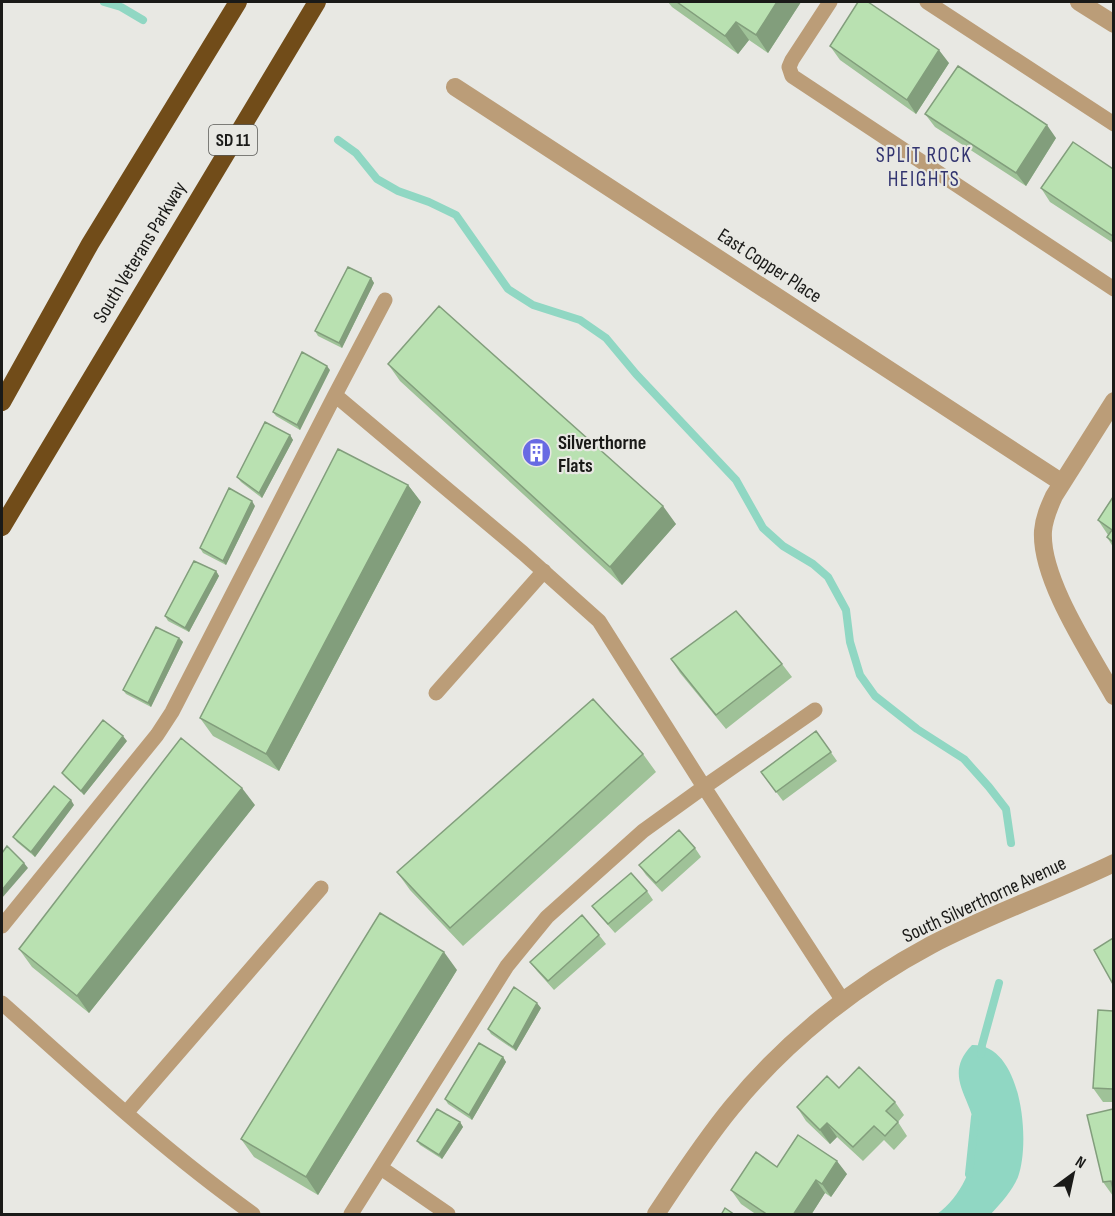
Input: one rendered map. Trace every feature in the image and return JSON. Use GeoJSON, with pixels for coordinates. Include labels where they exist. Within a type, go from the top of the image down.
{"type":"FeatureCollection","features":[{"type":"Feature","properties":{"kind":"highway"},"geometry":{"type":"LineString","coordinates":[[2,402],[90,244],[238,2]]}},
{"type":"Feature","properties":{"kind":"highway","name":"South Veterans Parkway"},"geometry":{"type":"LineString","coordinates":[[2,527],[317,2]]}},
{"type":"Feature","properties":{"kind":"street"},"geometry":{"type":"LineString","coordinates":[[1079,2],[1113,24]]}},
{"type":"Feature","properties":{"kind":"street","name":"East Copper Place"},"geometry":{"type":"LineString","coordinates":[[455,87],[1061,482]]}},
{"type":"Feature","properties":{"kind":"street"},"geometry":{"type":"LineString","coordinates":[[1113,401],[1061,482],[1046,512],[1043,531],[1044,550],[1059,595],[1113,696]]}},
{"type":"Feature","properties":{"kind":"street","name":"South Silverthorne Avenue"},"geometry":{"type":"LineString","coordinates":[[656,1215],[687,1167],[732,1106],[788,1048],[843,1001],[893,967],[931,945],[1113,863]]}},
{"type":"Feature","properties":{"kind":"lane"},"geometry":{"type":"LineString","coordinates":[[830,2],[792,60],[789,67],[792,76],[1113,289]]}},
{"type":"Feature","properties":{"kind":"lane"},"geometry":{"type":"LineString","coordinates":[[927,2],[1113,124]]}},
{"type":"Feature","properties":{"kind":"lane"},"geometry":{"type":"LineString","coordinates":[[2,926],[157,735],[172,712],[385,300]]}},
{"type":"Feature","properties":{"kind":"lane"},"geometry":{"type":"LineString","coordinates":[[335,396],[544,571],[599,621],[843,1001]]}},
{"type":"Feature","properties":{"kind":"lane"},"geometry":{"type":"LineString","coordinates":[[436,693],[544,571]]}},
{"type":"Feature","properties":{"kind":"lane"},"geometry":{"type":"LineString","coordinates":[[351,1215],[507,966],[547,917],[643,831],[814,710]]}},
{"type":"Feature","properties":{"kind":"lane"},"geometry":{"type":"LineString","coordinates":[[126,1113],[321,888]]}},
{"type":"Feature","properties":{"kind":"lane"},"geometry":{"type":"LineString","coordinates":[[2,1002],[126,1113],[220,1191],[253,1215]]}},
{"type":"Feature","properties":{"kind":"lane"},"geometry":{"type":"LineString","coordinates":[[381,1168],[448,1215]]}},
{"type":"Feature","properties":{"kind":"shaded area"},"geometry":{"type":"Polygon","coordinates":[[[972,1045],[989,1049],[1002,1060],[1012,1077],[1019,1097],[1022,1119],[1022,1161],[1013,1187],[991,1214],[937,1214],[946,1207],[960,1189],[973,1156],[975,1132],[973,1120],[959,1078],[959,1067],[972,1045]]]}},
{"type":"Feature","properties":{"kind":"building"},"geometry":{"type":"Polygon","coordinates":[[[677,2],[777,2],[756,35],[736,22],[725,36],[677,2]]]}},
{"type":"Feature","properties":{"kind":"building"},"geometry":{"type":"Polygon","coordinates":[[[858,2],[868,2],[939,50],[907,100],[830,46],[858,2]]]}},
{"type":"Feature","properties":{"kind":"building"},"geometry":{"type":"Polygon","coordinates":[[[958,66],[1047,125],[1016,173],[925,114],[958,66]]]}},
{"type":"Feature","properties":{"kind":"building"},"geometry":{"type":"Polygon","coordinates":[[[1073,142],[1113,169],[1113,236],[1041,188],[1073,142]]]}},
{"type":"Feature","properties":{"kind":"building"},"geometry":{"type":"Polygon","coordinates":[[[348,267],[371,278],[339,343],[315,331],[348,267]]]}},
{"type":"Feature","properties":{"kind":"building","name":"Silverthorne Flats"},"geometry":{"type":"Polygon","coordinates":[[[439,306],[663,506],[610,567],[388,364],[439,306]]]}},
{"type":"Feature","properties":{"kind":"building"},"geometry":{"type":"Polygon","coordinates":[[[302,352],[327,366],[297,425],[273,412],[302,352]]]}},
{"type":"Feature","properties":{"kind":"building"},"geometry":{"type":"Polygon","coordinates":[[[265,422],[290,435],[259,493],[237,477],[265,422]]]}},
{"type":"Feature","properties":{"kind":"building"},"geometry":{"type":"Polygon","coordinates":[[[338,449],[408,485],[266,754],[200,718],[338,449]]]}},
{"type":"Feature","properties":{"kind":"building"},"geometry":{"type":"Polygon","coordinates":[[[229,488],[252,501],[223,561],[200,548],[229,488]]]}},
{"type":"Feature","properties":{"kind":"building"},"geometry":{"type":"Polygon","coordinates":[[[1113,497],[1113,542],[1107,537],[1112,530],[1098,520],[1113,497]]]}},
{"type":"Feature","properties":{"kind":"building"},"geometry":{"type":"Polygon","coordinates":[[[194,561],[216,571],[185,628],[165,616],[194,561]]]}},
{"type":"Feature","properties":{"kind":"building"},"geometry":{"type":"Polygon","coordinates":[[[736,611],[782,664],[716,715],[671,659],[736,611]]]}},
{"type":"Feature","properties":{"kind":"building"},"geometry":{"type":"Polygon","coordinates":[[[156,627],[179,638],[148,703],[123,690],[156,627]]]}},
{"type":"Feature","properties":{"kind":"building"},"geometry":{"type":"Polygon","coordinates":[[[593,699],[643,754],[450,928],[397,872],[593,699]]]}},
{"type":"Feature","properties":{"kind":"building"},"geometry":{"type":"Polygon","coordinates":[[[103,720],[123,736],[81,791],[62,773],[103,720]]]}},
{"type":"Feature","properties":{"kind":"building"},"geometry":{"type":"Polygon","coordinates":[[[816,731],[831,752],[776,792],[761,772],[816,731]]]}},
{"type":"Feature","properties":{"kind":"building"},"geometry":{"type":"Polygon","coordinates":[[[181,738],[242,788],[77,996],[19,949],[181,738]]]}},
{"type":"Feature","properties":{"kind":"building"},"geometry":{"type":"Polygon","coordinates":[[[54,786],[71,800],[31,852],[13,837],[54,786]]]}},
{"type":"Feature","properties":{"kind":"building"},"geometry":{"type":"Polygon","coordinates":[[[679,830],[695,848],[656,883],[639,865],[679,830]]]}},
{"type":"Feature","properties":{"kind":"building"},"geometry":{"type":"Polygon","coordinates":[[[7,846],[24,863],[2,890],[2,853],[7,846]]]}},
{"type":"Feature","properties":{"kind":"building"},"geometry":{"type":"Polygon","coordinates":[[[631,873],[647,891],[608,924],[592,906],[631,873]]]}},
{"type":"Feature","properties":{"kind":"building"},"geometry":{"type":"Polygon","coordinates":[[[380,913],[444,952],[306,1177],[241,1139],[380,913]]]}},
{"type":"Feature","properties":{"kind":"building"},"geometry":{"type":"Polygon","coordinates":[[[582,915],[599,935],[548,981],[530,962],[582,915]]]}},
{"type":"Feature","properties":{"kind":"building"},"geometry":{"type":"Polygon","coordinates":[[[1113,938],[1113,984],[1094,950],[1113,938]]]}},
{"type":"Feature","properties":{"kind":"building"},"geometry":{"type":"Polygon","coordinates":[[[514,987],[537,1003],[513,1047],[488,1029],[514,987]]]}},
{"type":"Feature","properties":{"kind":"building"},"geometry":{"type":"Polygon","coordinates":[[[1098,1010],[1113,1011],[1113,1089],[1093,1088],[1098,1010]]]}},
{"type":"Feature","properties":{"kind":"building"},"geometry":{"type":"Polygon","coordinates":[[[479,1043],[503,1057],[469,1115],[445,1099],[479,1043]]]}},
{"type":"Feature","properties":{"kind":"building"},"geometry":{"type":"Polygon","coordinates":[[[859,1067],[895,1102],[886,1111],[898,1122],[885,1136],[874,1126],[853,1147],[827,1123],[820,1130],[797,1107],[827,1076],[839,1088],[859,1067]]]}},
{"type":"Feature","properties":{"kind":"building"},"geometry":{"type":"Polygon","coordinates":[[[437,1109],[460,1122],[439,1155],[417,1141],[437,1109]]]}},
{"type":"Feature","properties":{"kind":"building"},"geometry":{"type":"Polygon","coordinates":[[[1113,1109],[1113,1189],[1111,1181],[1103,1182],[1087,1115],[1113,1109]]]}},
{"type":"Feature","properties":{"kind":"building"},"geometry":{"type":"Polygon","coordinates":[[[798,1135],[837,1161],[822,1184],[816,1180],[793,1215],[768,1215],[731,1190],[756,1152],[777,1167],[798,1135]]]}},
{"type":"Feature","properties":{"kind":"building"},"geometry":{"type":"Polygon","coordinates":[[[725,1208],[735,1215],[721,1215],[725,1208]]]}},
{"type":"Feature","properties":{"kind":"waterway"},"geometry":{"type":"LineString","coordinates":[[104,2],[121,7],[143,20]]}},
{"type":"Feature","properties":{"kind":"waterway"},"geometry":{"type":"LineString","coordinates":[[338,140],[356,153],[377,179],[398,191],[456,215],[508,289],[533,305],[580,320],[606,338],[636,374],[736,480],[763,528],[783,546],[813,564],[828,577],[846,610],[850,642],[860,675],[875,696],[917,729],[964,759],[1006,809],[1011,843]]}},
{"type":"Feature","properties":{"kind":"waterway"},"geometry":{"type":"LineString","coordinates":[[981,1054],[999,983]]}},
{"type":"Feature","properties":{"kind":"waterway"},"geometry":{"type":"LineString","coordinates":[[969,1174],[975,1117]]}},
{"type":"Feature","properties":{"kind":"place","name":"Silverthorne Flats"},"geometry":{"type":"Point","coordinates":[537,453]}},
{"type":"Feature","properties":{"kind":"district","name":"SPLIT ROCK HEIGHTS"},"geometry":{"type":"Point","coordinates":[924,167]}}]}
